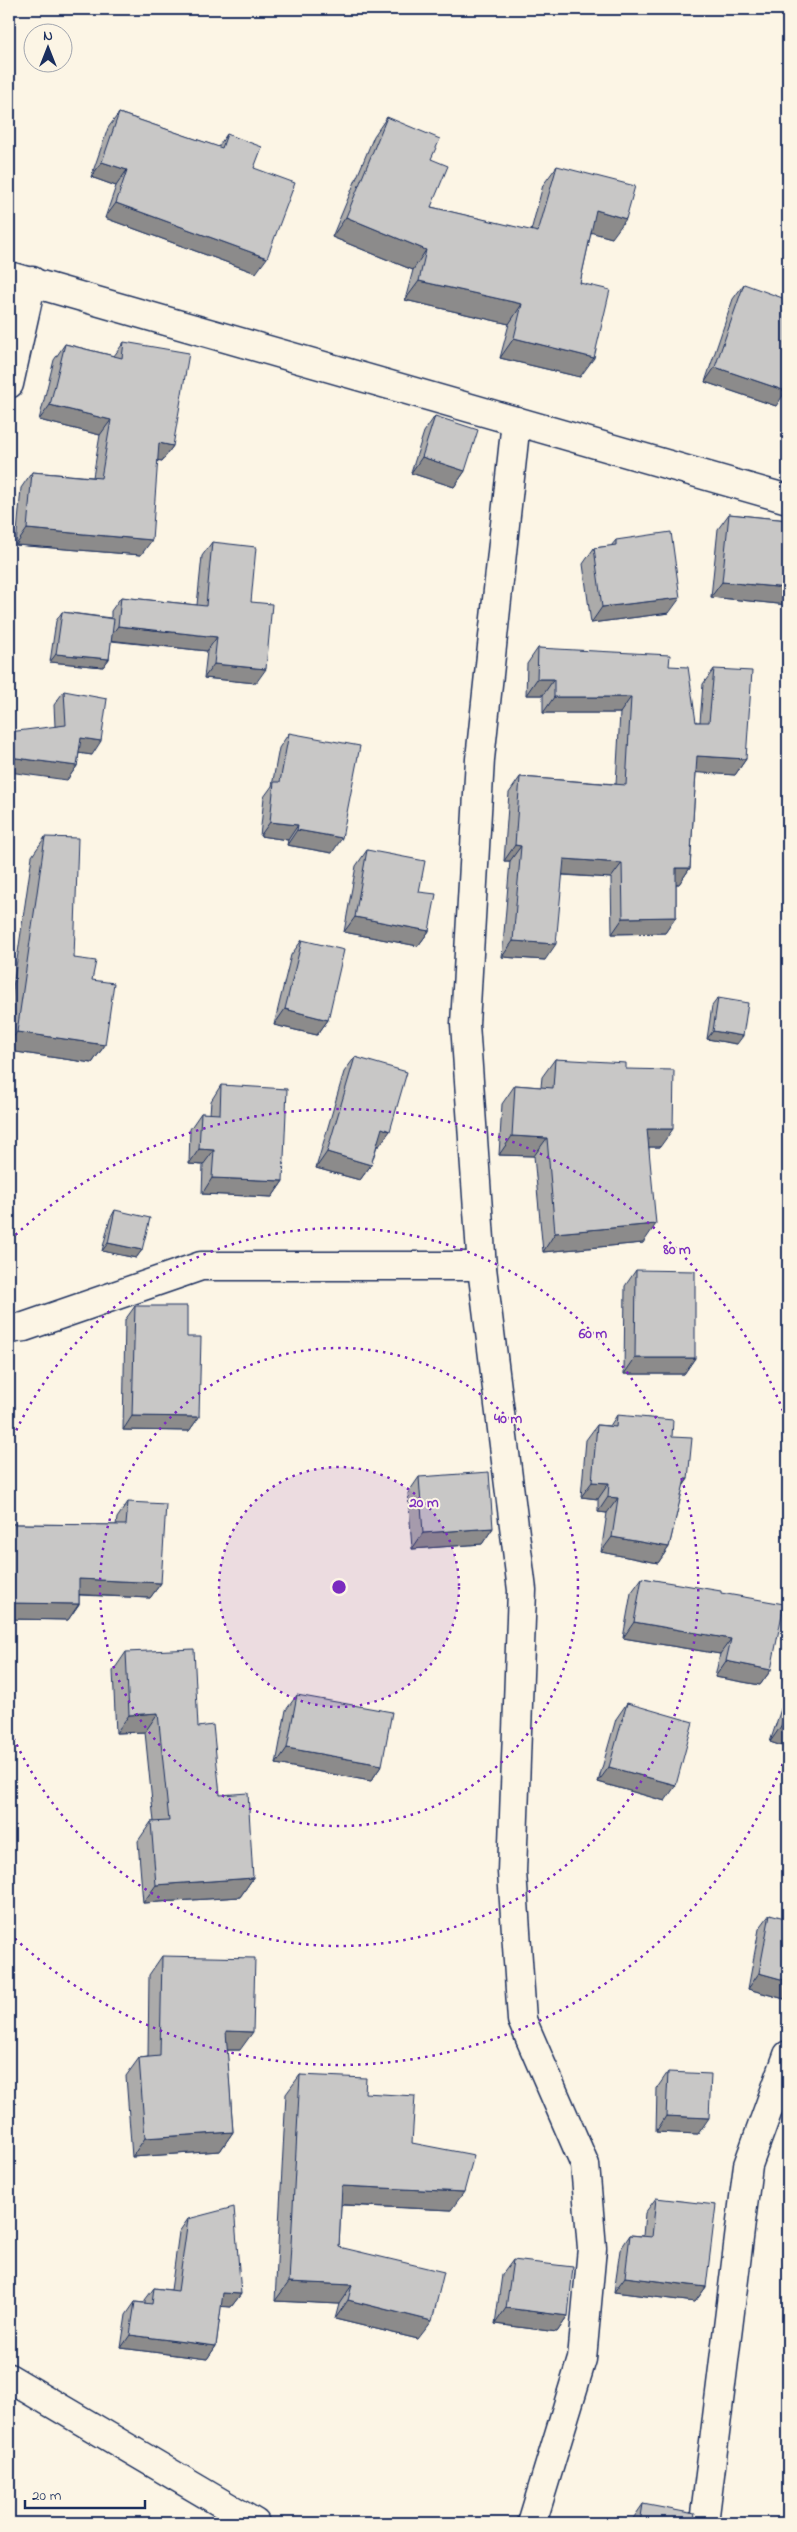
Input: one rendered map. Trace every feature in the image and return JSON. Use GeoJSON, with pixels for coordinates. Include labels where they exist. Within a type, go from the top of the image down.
{"type":"FeatureCollection","features":[{"type":"Feature","properties":{"kind":"street"},"geometry":{"type":"LineString","coordinates":[[9,384],[20,278],[788,500]]}},
{"type":"Feature","properties":{"kind":"street"},"geometry":{"type":"LineString","coordinates":[[516,421],[480,759],[465,1024],[482,1266],[522,1590],[512,1872],[522,2020],[585,2166],[592,2248],[582,2359],[532,2523]]}},
{"type":"Feature","properties":{"kind":"street"},"geometry":{"type":"LineString","coordinates":[[9,1330],[24,1327],[201,1266],[482,1266]]}},
{"type":"Feature","properties":{"kind":"street"},"geometry":{"type":"LineString","coordinates":[[704,2523],[748,2165],[788,2055]]}},
{"type":"Feature","properties":{"kind":"street"},"geometry":{"type":"LineString","coordinates":[[9,2378],[255,2523]]}},
{"type":"Feature","properties":{"kind":"building"},"geometry":{"type":"Polygon","coordinates":[[[119,113],[222,148],[227,134],[262,147],[254,168],[295,183],[267,258],[116,203],[127,170],[102,162],[119,113]]]}},
{"type":"Feature","properties":{"kind":"building"},"geometry":{"type":"Polygon","coordinates":[[[387,117],[440,139],[431,159],[448,166],[431,207],[538,232],[557,166],[635,186],[626,219],[596,210],[580,283],[610,290],[594,358],[514,338],[522,304],[419,281],[426,250],[346,217],[387,117]]]}},
{"type":"Feature","properties":{"kind":"building"},"geometry":{"type":"Polygon","coordinates":[[[744,284],[788,300],[788,386],[786,391],[715,367],[744,284]]]}},
{"type":"Feature","properties":{"kind":"building"},"geometry":{"type":"Polygon","coordinates":[[[124,342],[189,353],[173,446],[159,443],[152,540],[27,529],[32,472],[101,478],[111,420],[50,405],[65,344],[122,358],[124,342]]]}},
{"type":"Feature","properties":{"kind":"building"},"geometry":{"type":"Polygon","coordinates":[[[435,416],[478,430],[465,471],[422,457],[435,416]]]}},
{"type":"Feature","properties":{"kind":"building"},"geometry":{"type":"Polygon","coordinates":[[[729,514],[788,520],[788,588],[722,582],[729,514]]]}},
{"type":"Feature","properties":{"kind":"building"},"geometry":{"type":"Polygon","coordinates":[[[671,532],[680,598],[602,607],[594,548],[616,545],[616,540],[671,532]]]}},
{"type":"Feature","properties":{"kind":"building"},"geometry":{"type":"Polygon","coordinates":[[[212,542],[256,547],[251,602],[272,604],[266,669],[214,664],[217,637],[118,626],[121,597],[206,606],[212,542]]]}},
{"type":"Feature","properties":{"kind":"building"},"geometry":{"type":"Polygon","coordinates":[[[62,612],[114,619],[109,659],[56,654],[62,612]]]}},
{"type":"Feature","properties":{"kind":"building"},"geometry":{"type":"Polygon","coordinates":[[[538,648],[670,655],[669,666],[688,667],[696,722],[709,722],[714,669],[752,671],[746,759],[697,756],[690,868],[676,868],[676,917],[623,918],[622,863],[564,859],[556,944],[513,941],[521,846],[515,845],[520,777],[626,785],[631,697],[554,697],[554,679],[537,679],[538,648]]]}},
{"type":"Feature","properties":{"kind":"building"},"geometry":{"type":"Polygon","coordinates":[[[64,691],[107,699],[101,741],[81,738],[77,766],[9,757],[9,732],[66,725],[64,691]]]}},
{"type":"Feature","properties":{"kind":"building"},"geometry":{"type":"Polygon","coordinates":[[[289,733],[360,746],[342,838],[297,830],[298,825],[270,822],[274,782],[280,782],[289,733]]]}},
{"type":"Feature","properties":{"kind":"building"},"geometry":{"type":"Polygon","coordinates":[[[45,837],[78,838],[74,958],[96,961],[92,980],[114,983],[105,1045],[17,1032],[45,837]]]}},
{"type":"Feature","properties":{"kind":"building"},"geometry":{"type":"Polygon","coordinates":[[[367,850],[425,861],[419,892],[436,894],[429,931],[355,917],[367,850]]]}},
{"type":"Feature","properties":{"kind":"building"},"geometry":{"type":"Polygon","coordinates":[[[302,940],[344,950],[328,1020],[285,1009],[302,940]]]}},
{"type":"Feature","properties":{"kind":"building"},"geometry":{"type":"Polygon","coordinates":[[[718,998],[748,1003],[743,1036],[713,1031],[718,998]]]}},
{"type":"Feature","properties":{"kind":"building"},"geometry":{"type":"Polygon","coordinates":[[[355,1057],[407,1072],[390,1131],[382,1128],[371,1165],[327,1152],[355,1057]]]}},
{"type":"Feature","properties":{"kind":"building"},"geometry":{"type":"Polygon","coordinates":[[[555,1059],[626,1063],[626,1069],[674,1070],[673,1129],[647,1129],[656,1224],[555,1233],[547,1138],[512,1136],[515,1085],[553,1088],[555,1059]]]}},
{"type":"Feature","properties":{"kind":"building"},"geometry":{"type":"Polygon","coordinates":[[[221,1085],[287,1089],[283,1181],[212,1178],[214,1150],[199,1149],[201,1113],[220,1114],[221,1085]]]}},
{"type":"Feature","properties":{"kind":"building"},"geometry":{"type":"Polygon","coordinates":[[[115,1210],[150,1218],[142,1250],[108,1243],[115,1210]]]}},
{"type":"Feature","properties":{"kind":"building"},"geometry":{"type":"Polygon","coordinates":[[[636,1270],[695,1271],[695,1358],[635,1358],[636,1270]]]}},
{"type":"Feature","properties":{"kind":"building"},"geometry":{"type":"Polygon","coordinates":[[[135,1306],[187,1306],[187,1337],[201,1337],[199,1417],[132,1416],[135,1306]]]}},
{"type":"Feature","properties":{"kind":"building"},"geometry":{"type":"Polygon","coordinates":[[[617,1415],[673,1420],[672,1437],[692,1438],[688,1479],[685,1479],[669,1547],[612,1537],[618,1498],[608,1497],[609,1483],[592,1482],[597,1425],[616,1427],[617,1415]]]}},
{"type":"Feature","properties":{"kind":"building"},"geometry":{"type":"Polygon","coordinates":[[[489,1472],[493,1528],[423,1533],[419,1477],[489,1472]]]}},
{"type":"Feature","properties":{"kind":"building"},"geometry":{"type":"Polygon","coordinates":[[[128,1502],[166,1504],[161,1583],[79,1579],[79,1604],[10,1603],[11,1524],[126,1525],[128,1502]]]}},
{"type":"Feature","properties":{"kind":"building"},"geometry":{"type":"Polygon","coordinates":[[[642,1578],[784,1604],[771,1670],[726,1661],[731,1639],[634,1622],[642,1578]]]}},
{"type":"Feature","properties":{"kind":"building"},"geometry":{"type":"Polygon","coordinates":[[[194,1649],[198,1727],[213,1725],[220,1795],[248,1793],[253,1878],[156,1885],[151,1822],[169,1821],[158,1713],[129,1715],[126,1652],[194,1649]]]}},
{"type":"Feature","properties":{"kind":"building"},"geometry":{"type":"Polygon","coordinates":[[[297,1695],[392,1712],[382,1765],[287,1748],[297,1695]]]}},
{"type":"Feature","properties":{"kind":"building"},"geometry":{"type":"Polygon","coordinates":[[[627,1703],[693,1722],[676,1785],[609,1767],[627,1703]]]}},
{"type":"Feature","properties":{"kind":"building"},"geometry":{"type":"Polygon","coordinates":[[[788,1703],[788,1729],[781,1726],[788,1703]]]}},
{"type":"Feature","properties":{"kind":"building"},"geometry":{"type":"Polygon","coordinates":[[[770,1914],[788,1919],[788,1981],[759,1973],[770,1914]]]}},
{"type":"Feature","properties":{"kind":"building"},"geometry":{"type":"Polygon","coordinates":[[[162,1956],[255,1958],[253,2032],[226,2031],[233,2132],[145,2138],[139,2058],[160,2056],[162,1956]]]}},
{"type":"Feature","properties":{"kind":"building"},"geometry":{"type":"Polygon","coordinates":[[[668,2072],[711,2074],[709,2118],[666,2116],[668,2072]]]}},
{"type":"Feature","properties":{"kind":"building"},"geometry":{"type":"Polygon","coordinates":[[[300,2075],[366,2078],[365,2093],[415,2096],[412,2143],[474,2155],[464,2192],[342,2186],[339,2247],[444,2272],[432,2321],[348,2300],[352,2285],[289,2282],[300,2075]]]}},
{"type":"Feature","properties":{"kind":"building"},"geometry":{"type":"Polygon","coordinates":[[[656,2198],[716,2205],[706,2287],[625,2277],[630,2235],[652,2237],[656,2198]]]}},
{"type":"Feature","properties":{"kind":"building"},"geometry":{"type":"Polygon","coordinates":[[[234,2207],[241,2294],[223,2293],[216,2346],[130,2335],[135,2302],[152,2304],[154,2288],[178,2291],[188,2219],[234,2207]]]}},
{"type":"Feature","properties":{"kind":"building"},"geometry":{"type":"Polygon","coordinates":[[[513,2260],[573,2267],[568,2316],[506,2308],[513,2260]]]}},
{"type":"Feature","properties":{"kind":"building"},"geometry":{"type":"Polygon","coordinates":[[[643,2504],[695,2514],[693,2523],[640,2523],[643,2504]]]}}]}
